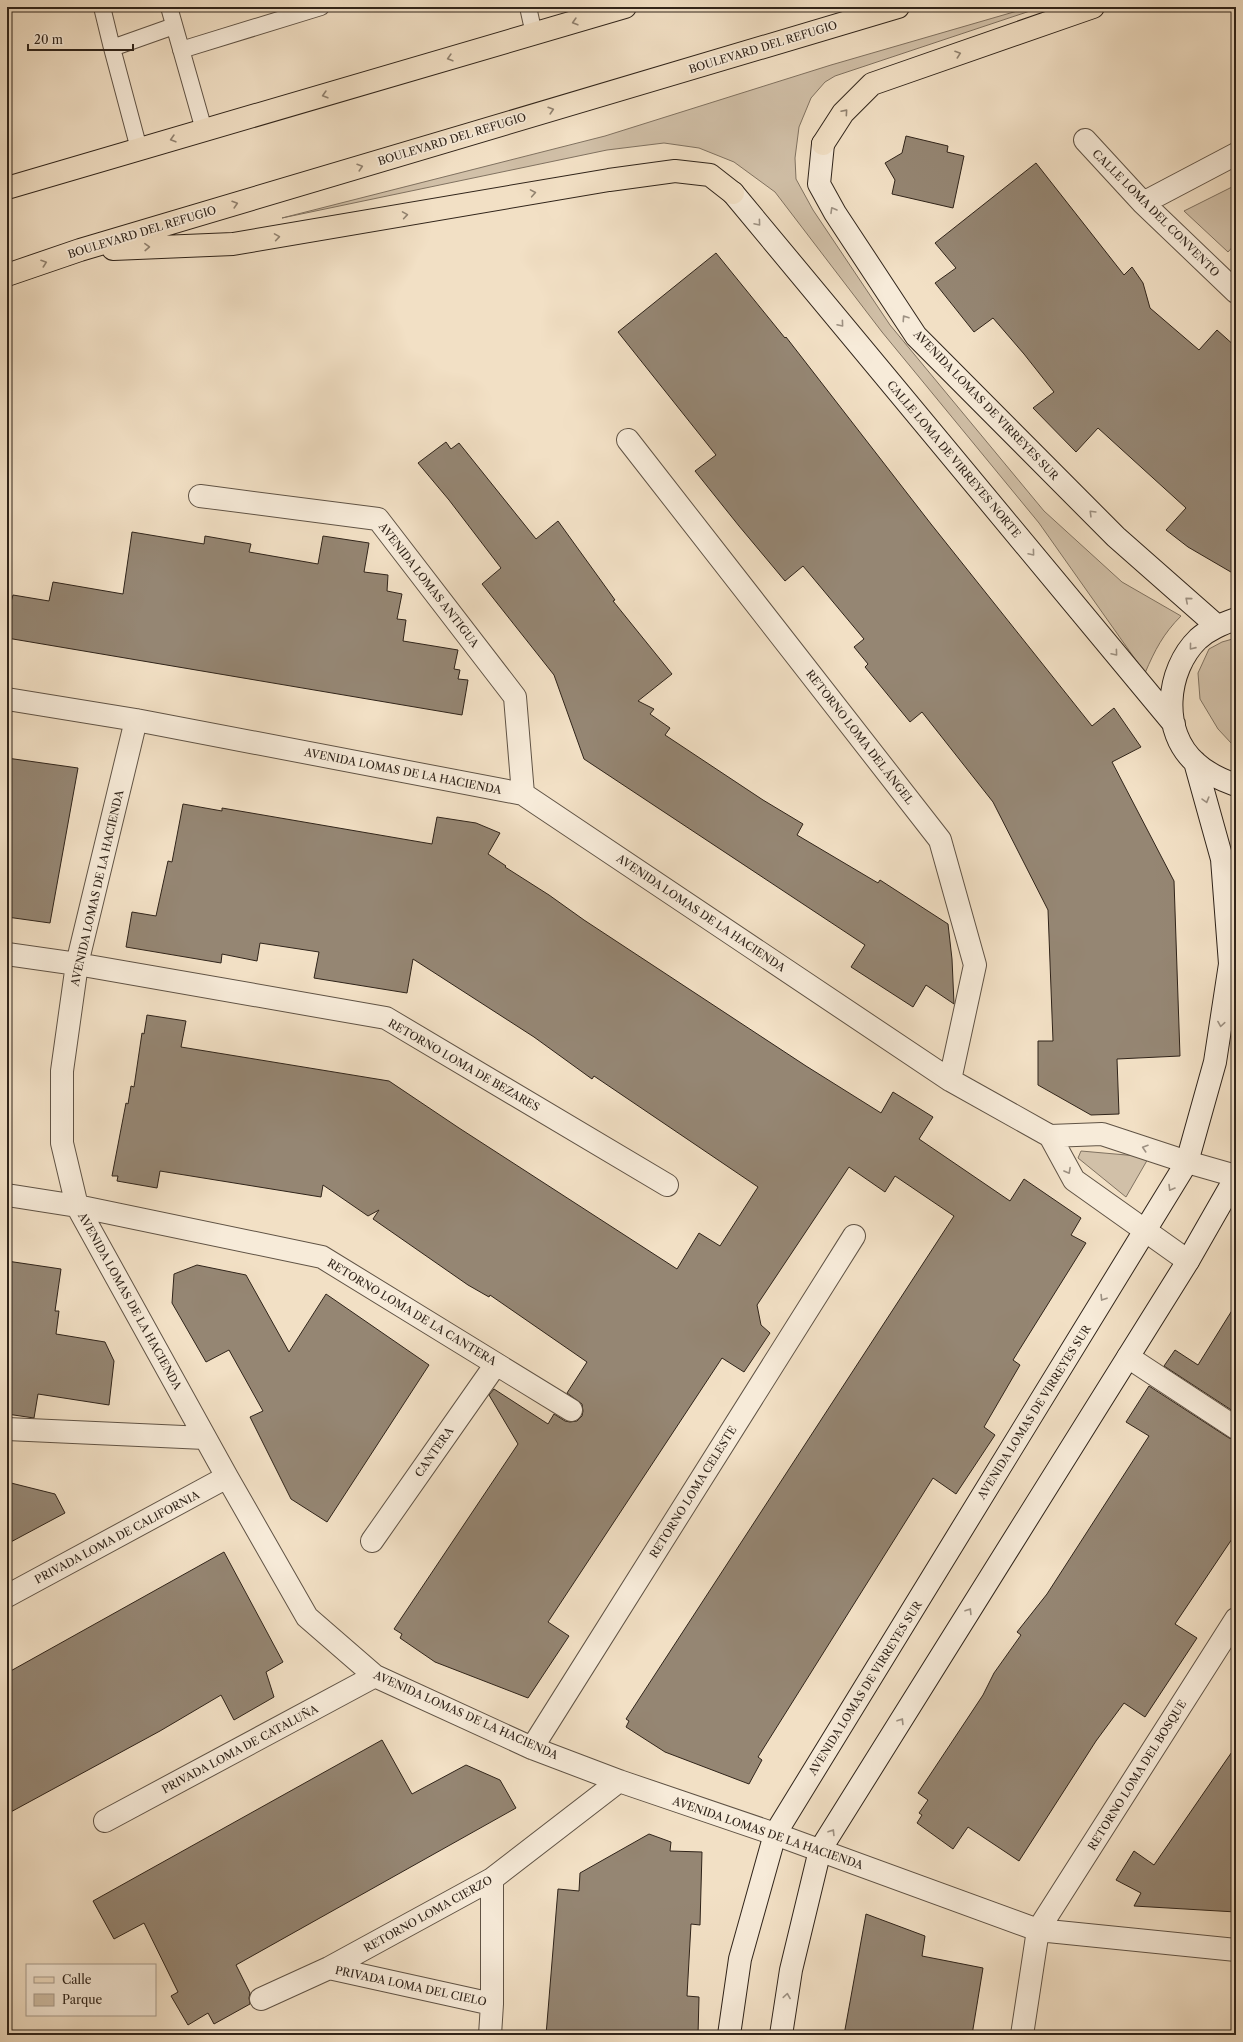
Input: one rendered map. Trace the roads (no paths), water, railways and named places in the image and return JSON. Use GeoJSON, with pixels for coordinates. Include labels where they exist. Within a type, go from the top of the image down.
{"type":"FeatureCollection","features":[{"type":"Feature","properties":{"kind":"main road"},"geometry":{"type":"LineString","coordinates":[[7,188],[625,7]]}},
{"type":"Feature","properties":{"kind":"main road","name":"BOULEVARD DEL REFUGIO"},"geometry":{"type":"LineString","coordinates":[[7,276],[80,250],[898,7]]}},
{"type":"Feature","properties":{"kind":"main road"},"geometry":{"type":"LineString","coordinates":[[823,144],[843,113],[872,84],[1093,7]]}},
{"type":"Feature","properties":{"kind":"main road"},"geometry":{"type":"LineString","coordinates":[[80,250],[233,244],[609,180],[675,171],[710,176],[733,194]]}},
{"type":"Feature","properties":{"kind":"street","name":"CALLE LOMA DEL CONVENTO"},"geometry":{"type":"LineString","coordinates":[[1085,140],[1143,203],[1233,284]]}},
{"type":"Feature","properties":{"kind":"street","name":"AVENIDA LOMAS DE VIRREYES SUR"},"geometry":{"type":"LineString","coordinates":[[823,144],[819,184],[835,213],[916,336],[1116,537],[1227,622]]}},
{"type":"Feature","properties":{"kind":"street"},"geometry":{"type":"LineString","coordinates":[[1143,203],[1236,154]]}},
{"type":"Feature","properties":{"kind":"street","name":"CALLE LOMA DE VIRREYES NORTE"},"geometry":{"type":"LineString","coordinates":[[733,194],[1174,724]]}},
{"type":"Feature","properties":{"kind":"street","name":"RETORNO LOMA DEL ÁNGEL"},"geometry":{"type":"LineString","coordinates":[[628,440],[940,840],[975,965],[950,1080]]}},
{"type":"Feature","properties":{"kind":"street","name":"AVENIDA LOMAS ANTIGUA"},"geometry":{"type":"LineString","coordinates":[[200,496],[378,519],[515,697],[522,794]]}},
{"type":"Feature","properties":{"kind":"street"},"geometry":{"type":"LineString","coordinates":[[1227,622],[1198,639],[1184,657],[1174,679],[1171,701],[1174,724],[1182,744],[1195,762],[1218,779],[1236,785]]}},
{"type":"Feature","properties":{"kind":"street"},"geometry":{"type":"LineString","coordinates":[[7,699],[136,720]]}},
{"type":"Feature","properties":{"kind":"street","name":"AVENIDA LOMAS DE LA HACIENDA"},"geometry":{"type":"LineString","coordinates":[[1050,1136],[950,1080],[522,794],[136,720],[77,964],[62,1071],[62,1143],[77,1206],[205,1438],[307,1617],[375,1676],[532,1748],[619,1781],[820,1850],[1038,1930],[1236,1950]]}},
{"type":"Feature","properties":{"kind":"street","name":"AVENIDA LOMAS DE VIRREYES SUR"},"geometry":{"type":"LineString","coordinates":[[729,2035],[740,1959],[775,1834],[1187,1162],[1215,1062],[1230,964],[1222,859],[1195,762]]}},
{"type":"Feature","properties":{"kind":"street","name":"RETORNO LOMA DE BEZARES"},"geometry":{"type":"LineString","coordinates":[[7,954],[77,964],[386,1018],[667,1185]]}},
{"type":"Feature","properties":{"kind":"street"},"geometry":{"type":"LineString","coordinates":[[781,2035],[790,1970],[820,1850],[1188,1261],[1236,1176],[1187,1162],[1102,1134],[1050,1136],[1074,1180],[1188,1261]]}},
{"type":"Feature","properties":{"kind":"street","name":"RETORNO LOMA DE LA CANTERA"},"geometry":{"type":"LineString","coordinates":[[7,1195],[77,1206],[322,1257],[571,1410]]}},
{"type":"Feature","properties":{"kind":"street","name":"RETORNO LOMA CELESTE"},"geometry":{"type":"LineString","coordinates":[[532,1748],[854,1236]]}},
{"type":"Feature","properties":{"kind":"street"},"geometry":{"type":"LineString","coordinates":[[1128,1357],[1236,1428]]}},
{"type":"Feature","properties":{"kind":"street","name":"CANTERA"},"geometry":{"type":"LineString","coordinates":[[372,1541],[496,1364]]}},
{"type":"Feature","properties":{"kind":"street"},"geometry":{"type":"LineString","coordinates":[[7,1429],[205,1438]]}},
{"type":"Feature","properties":{"kind":"street","name":"PRIVADA LOMA DE CALIFORNIA"},"geometry":{"type":"LineString","coordinates":[[7,1596],[227,1477]]}},
{"type":"Feature","properties":{"kind":"street","name":"RETORNO LOMA DEL BOSQUE"},"geometry":{"type":"LineString","coordinates":[[1038,1930],[1236,1619]]}},
{"type":"Feature","properties":{"kind":"street","name":"PRIVADA LOMA DE CATALUÑA"},"geometry":{"type":"LineString","coordinates":[[105,1821],[375,1676]]}},
{"type":"Feature","properties":{"kind":"street","name":"RETORNO LOMA CIERZO"},"geometry":{"type":"LineString","coordinates":[[330,1968],[492,1880],[619,1781]]}},
{"type":"Feature","properties":{"kind":"street","name":"PRIVADA LOMA DEL CIELO"},"geometry":{"type":"LineString","coordinates":[[260,1999],[330,1968],[492,2004],[492,1880]]}},
{"type":"Feature","properties":{"kind":"street"},"geometry":{"type":"LineString","coordinates":[[1022,2035],[1038,1930]]}},
{"type":"Feature","properties":{"kind":"street"},"geometry":{"type":"LineString","coordinates":[[490,2035],[492,2004]]}},
{"type":"Feature","properties":{"kind":"lane"},"geometry":{"type":"LineString","coordinates":[[102,7],[139,149]]}},
{"type":"Feature","properties":{"kind":"lane"},"geometry":{"type":"LineString","coordinates":[[169,7],[204,130]]}},
{"type":"Feature","properties":{"kind":"lane"},"geometry":{"type":"LineString","coordinates":[[181,50],[321,7]]}},
{"type":"Feature","properties":{"kind":"lane"},"geometry":{"type":"LineString","coordinates":[[528,7],[534,34]]}},
{"type":"Feature","properties":{"kind":"lane"},"geometry":{"type":"LineString","coordinates":[[112,48],[174,26]]}}]}
